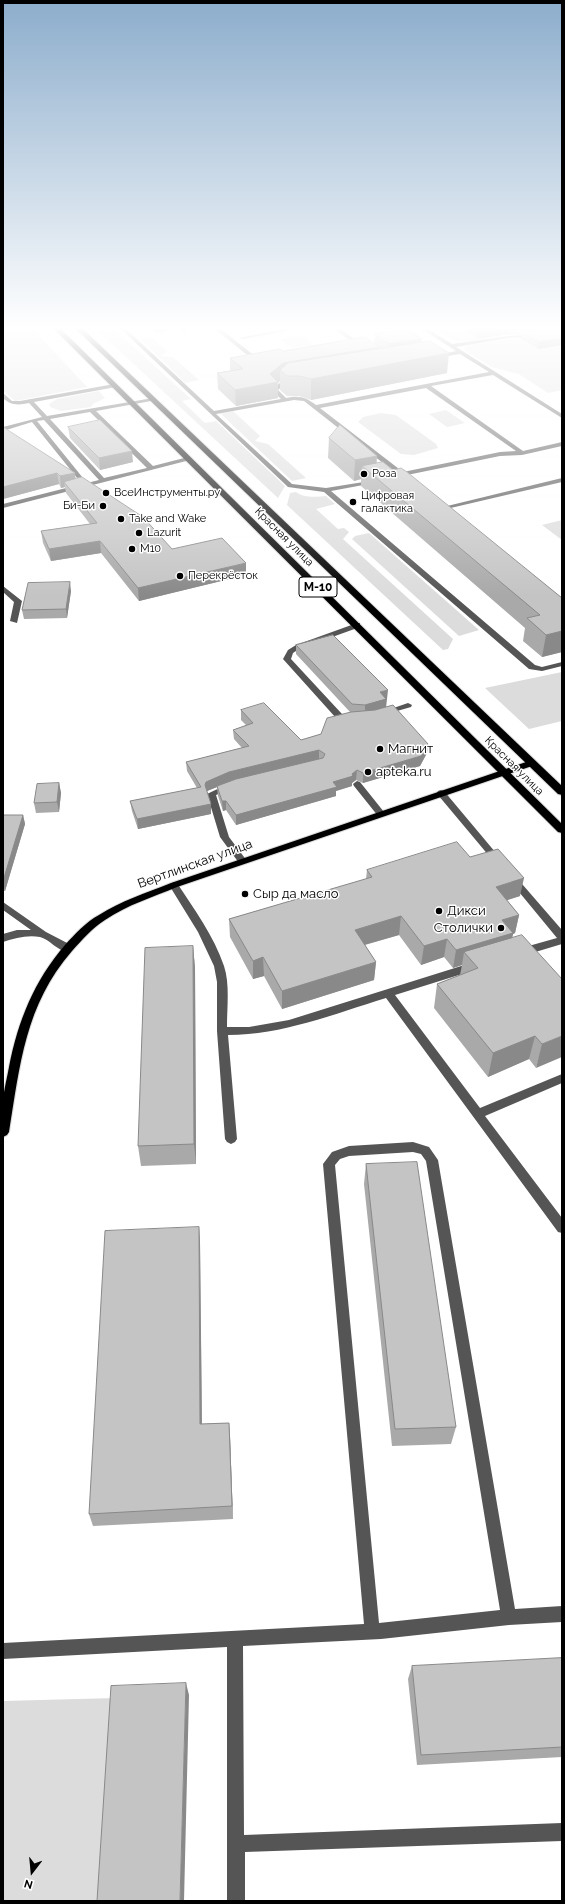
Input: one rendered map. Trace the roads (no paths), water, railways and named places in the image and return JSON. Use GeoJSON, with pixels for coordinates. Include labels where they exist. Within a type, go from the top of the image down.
{"type":"FeatureCollection","features":[{"type":"Feature","properties":{"kind":"highway","name":"Красная улица"},"geometry":{"type":"LineString","coordinates":[[146,418],[357,625],[562,830]]}},
{"type":"Feature","properties":{"kind":"highway","name":"Красная улица"},"geometry":{"type":"LineString","coordinates":[[171,418],[562,792]]}},
{"type":"Feature","properties":{"kind":"main road","name":"Вертлинская улица"},"geometry":{"type":"LineString","coordinates":[[3,1132],[22,1029],[32,1001],[44,977],[67,948],[102,918],[133,901],[174,885],[532,763]]}},
{"type":"Feature","properties":{"kind":"street"},"geometry":{"type":"LineString","coordinates":[[3,429],[34,420],[50,418]]}},
{"type":"Feature","properties":{"kind":"street"},"geometry":{"type":"LineString","coordinates":[[100,418],[151,468]]}},
{"type":"Feature","properties":{"kind":"street"},"geometry":{"type":"LineString","coordinates":[[217,418],[290,486],[326,490],[379,479]]}},
{"type":"Feature","properties":{"kind":"street"},"geometry":{"type":"LineString","coordinates":[[330,418],[408,480]]}},
{"type":"Feature","properties":{"kind":"street"},"geometry":{"type":"LineString","coordinates":[[473,418],[522,452]]}},
{"type":"Feature","properties":{"kind":"street"},"geometry":{"type":"LineString","coordinates":[[44,419],[103,480]]}},
{"type":"Feature","properties":{"kind":"street"},"geometry":{"type":"LineString","coordinates":[[34,420],[86,485]]}},
{"type":"Feature","properties":{"kind":"street"},"geometry":{"type":"LineString","coordinates":[[387,478],[500,454],[522,452],[562,444]]}},
{"type":"Feature","properties":{"kind":"street"},"geometry":{"type":"LineString","coordinates":[[3,506],[188,459]]}},
{"type":"Feature","properties":{"kind":"street"},"geometry":{"type":"LineString","coordinates":[[442,508],[562,480]]}},
{"type":"Feature","properties":{"kind":"street"},"geometry":{"type":"LineString","coordinates":[[326,490],[532,667],[542,669],[562,664]]}},
{"type":"Feature","properties":{"kind":"street"},"geometry":{"type":"LineString","coordinates":[[436,503],[448,512]]}},
{"type":"Feature","properties":{"kind":"street"},"geometry":{"type":"LineString","coordinates":[[3,588],[18,602],[14,621]]}},
{"type":"Feature","properties":{"kind":"street"},"geometry":{"type":"LineString","coordinates":[[357,625],[301,645],[293,649],[288,654],[287,659],[339,716],[349,720],[360,720]]}},
{"type":"Feature","properties":{"kind":"street"},"geometry":{"type":"LineString","coordinates":[[374,716],[408,705]]}},
{"type":"Feature","properties":{"kind":"street"},"geometry":{"type":"LineString","coordinates":[[240,783],[211,794],[225,837],[242,861]]}},
{"type":"Feature","properties":{"kind":"street"},"geometry":{"type":"LineString","coordinates":[[357,784],[381,814]]}},
{"type":"Feature","properties":{"kind":"street"},"geometry":{"type":"LineString","coordinates":[[441,793],[562,939],[512,955]]}},
{"type":"Feature","properties":{"kind":"street"},"geometry":{"type":"LineString","coordinates":[[174,885],[203,932],[219,966],[222,982],[222,1031],[231,1140]]}},
{"type":"Feature","properties":{"kind":"street"},"geometry":{"type":"LineString","coordinates":[[3,904],[43,934],[67,948]]}},
{"type":"Feature","properties":{"kind":"street"},"geometry":{"type":"LineString","coordinates":[[3,938],[17,933],[43,934]]}},
{"type":"Feature","properties":{"kind":"street"},"geometry":{"type":"LineString","coordinates":[[222,1031],[250,1031],[289,1024],[482,964]]}},
{"type":"Feature","properties":{"kind":"street"},"geometry":{"type":"LineString","coordinates":[[388,993],[562,1228]]}},
{"type":"Feature","properties":{"kind":"street"},"geometry":{"type":"LineString","coordinates":[[478,1114],[562,1078]]}},
{"type":"Feature","properties":{"kind":"street"},"geometry":{"type":"LineString","coordinates":[[372,1631],[329,1164],[336,1155],[349,1151],[413,1147],[425,1150],[432,1160],[509,1617]]}},
{"type":"Feature","properties":{"kind":"street"},"geometry":{"type":"LineString","coordinates":[[3,1651],[372,1631],[509,1617],[562,1614]]}},
{"type":"Feature","properties":{"kind":"street"},"geometry":{"type":"LineString","coordinates":[[236,1639],[236,1901]]}},
{"type":"Feature","properties":{"kind":"street"},"geometry":{"type":"LineString","coordinates":[[236,1844],[562,1832]]}},
{"type":"Feature","properties":{"kind":"place","name":"Роза"},"geometry":{"type":"Point","coordinates":[364,474]}},
{"type":"Feature","properties":{"kind":"place","name":"ВсеИнструменты.ру"},"geometry":{"type":"Point","coordinates":[106,493]}},
{"type":"Feature","properties":{"kind":"place","name":"Цифровая галактика"},"geometry":{"type":"Point","coordinates":[353,502]}},
{"type":"Feature","properties":{"kind":"place","name":"Би-Би"},"geometry":{"type":"Point","coordinates":[103,506]}},
{"type":"Feature","properties":{"kind":"place","name":"Take and Wake"},"geometry":{"type":"Point","coordinates":[121,519]}},
{"type":"Feature","properties":{"kind":"place","name":"Lazurit"},"geometry":{"type":"Point","coordinates":[139,533]}},
{"type":"Feature","properties":{"kind":"place","name":"М10"},"geometry":{"type":"Point","coordinates":[132,549]}},
{"type":"Feature","properties":{"kind":"place","name":"Перекрёсток"},"geometry":{"type":"Point","coordinates":[180,576]}},
{"type":"Feature","properties":{"kind":"place","name":"Магнит"},"geometry":{"type":"Point","coordinates":[380,749]}},
{"type":"Feature","properties":{"kind":"place","name":"apteka.ru"},"geometry":{"type":"Point","coordinates":[368,772]}},
{"type":"Feature","properties":{"kind":"place","name":"Сыр да масло"},"geometry":{"type":"Point","coordinates":[245,894]}},
{"type":"Feature","properties":{"kind":"place","name":"Дикси"},"geometry":{"type":"Point","coordinates":[439,911]}},
{"type":"Feature","properties":{"kind":"place","name":"Столички"},"geometry":{"type":"Point","coordinates":[501,928]}}]}
